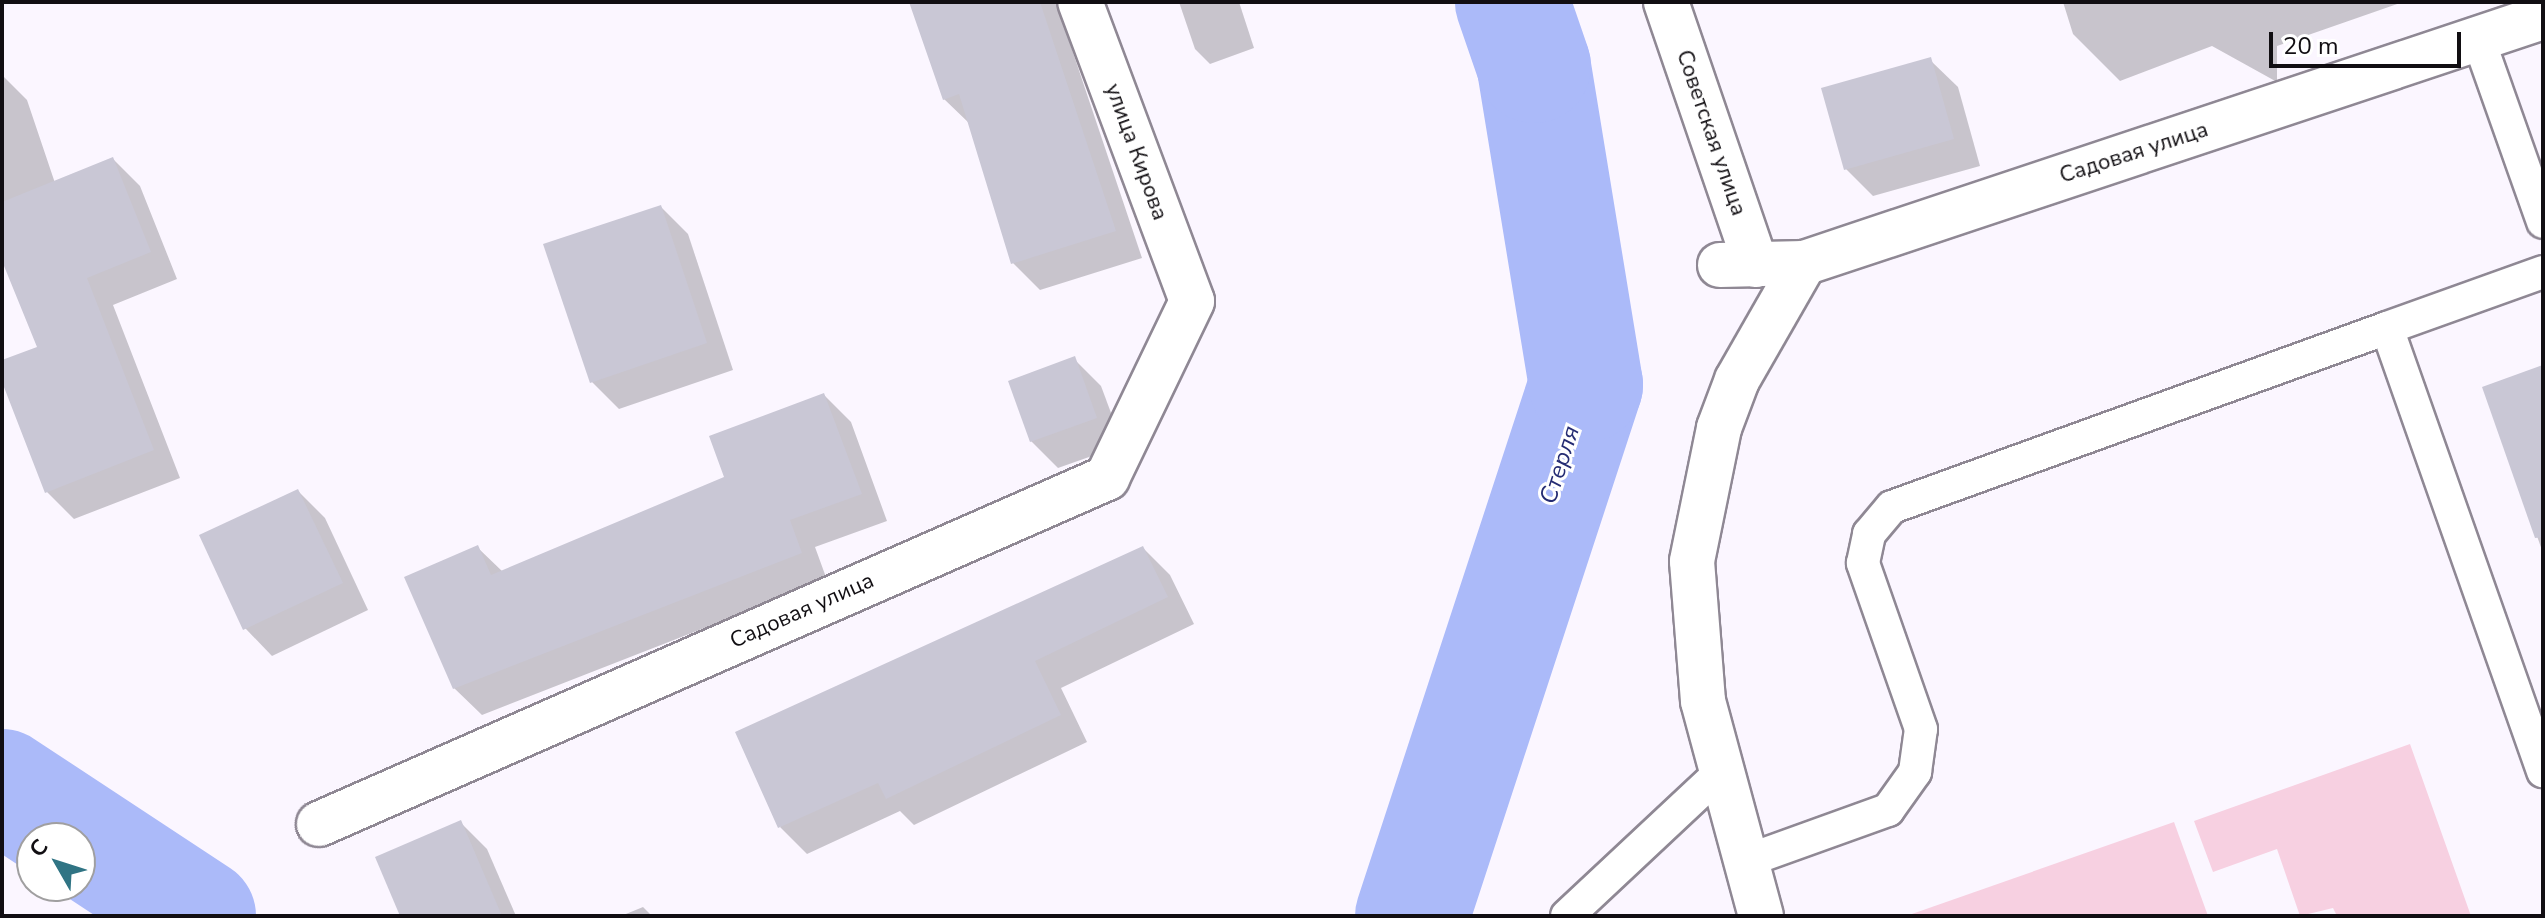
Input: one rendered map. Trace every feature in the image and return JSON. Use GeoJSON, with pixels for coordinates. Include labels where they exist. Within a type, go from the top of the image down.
{"type":"FeatureCollection","features":[{"type":"Feature","properties":{"kind":"street","name":"улица Кирова"},"geometry":{"type":"LineString","coordinates":[[1080,2],[1192,301]]}},
{"type":"Feature","properties":{"kind":"street","name":"Советская улица"},"geometry":{"type":"LineString","coordinates":[[1666,2],[1738,265]]}},
{"type":"Feature","properties":{"kind":"street","name":"Садовая улица"},"geometry":{"type":"LineString","coordinates":[[1738,265],[1804,263],[2543,17]]}},
{"type":"Feature","properties":{"kind":"street"},"geometry":{"type":"LineString","coordinates":[[1761,916],[1722,771],[1693,636],[1700,496],[1737,380],[1804,263]]}},
{"type":"Feature","properties":{"kind":"street","name":"Садовая улица"},"geometry":{"type":"LineString","coordinates":[[319,824],[1107,478],[1192,301]]}},
{"type":"Feature","properties":{"kind":"lane"},"geometry":{"type":"LineString","coordinates":[[2478,38],[2543,222]]}},
{"type":"Feature","properties":{"kind":"lane"},"geometry":{"type":"LineString","coordinates":[[1746,861],[1888,810],[1915,772],[1921,729],[1863,563],[1869,534],[1892,507],[2543,272]]}},
{"type":"Feature","properties":{"kind":"lane"},"geometry":{"type":"LineString","coordinates":[[2387,328],[2543,771]]}},
{"type":"Feature","properties":{"kind":"lane"},"geometry":{"type":"LineString","coordinates":[[1567,916],[1722,771]]}},
{"type":"Feature","properties":{"kind":"shaded area"},"geometry":{"type":"Polygon","coordinates":[[[2410,744],[2471,916],[2337,916],[2333,908],[2300,916],[2277,849],[2213,872],[2194,821],[2410,744]]]}},
{"type":"Feature","properties":{"kind":"shaded area"},"geometry":{"type":"Polygon","coordinates":[[[2174,822],[2208,916],[1909,915],[2174,822]]]}},
{"type":"Feature","properties":{"kind":"building"},"geometry":{"type":"Polygon","coordinates":[[[909,2],[1040,2],[1116,231],[1011,264],[959,94],[943,100],[909,2]]]}},
{"type":"Feature","properties":{"kind":"building"},"geometry":{"type":"Polygon","coordinates":[[[1931,57],[1954,139],[1844,170],[1821,88],[1931,57]]]}},
{"type":"Feature","properties":{"kind":"building"},"geometry":{"type":"Polygon","coordinates":[[[113,157],[151,252],[87,278],[154,450],[45,493],[2,382],[2,360],[37,347],[2,261],[2,202],[113,157]]]}},
{"type":"Feature","properties":{"kind":"building"},"geometry":{"type":"Polygon","coordinates":[[[661,205],[707,343],[590,383],[543,244],[661,205]]]}},
{"type":"Feature","properties":{"kind":"building"},"geometry":{"type":"Polygon","coordinates":[[[1075,356],[1097,418],[1030,442],[1008,381],[1075,356]]]}},
{"type":"Feature","properties":{"kind":"building"},"geometry":{"type":"Polygon","coordinates":[[[2543,365],[2543,537],[2535,538],[2482,387],[2543,365]]]}},
{"type":"Feature","properties":{"kind":"building"},"geometry":{"type":"Polygon","coordinates":[[[824,393],[862,494],[790,520],[802,553],[453,689],[404,577],[478,545],[491,575],[724,477],[709,436],[824,393]]]}},
{"type":"Feature","properties":{"kind":"building"},"geometry":{"type":"Polygon","coordinates":[[[298,489],[343,583],[243,630],[199,535],[298,489]]]}},
{"type":"Feature","properties":{"kind":"building"},"geometry":{"type":"Polygon","coordinates":[[[1143,546],[1168,597],[1035,661],[1061,715],[886,799],[878,783],[778,828],[735,732],[1143,546]]]}},
{"type":"Feature","properties":{"kind":"building"},"geometry":{"type":"Polygon","coordinates":[[[461,820],[502,916],[400,916],[375,857],[461,820]]]}},
{"type":"Feature","properties":{"kind":"waterway","name":"Стерля"},"geometry":{"type":"LineString","coordinates":[[1412,916],[1586,385],[1534,66],[1512,2]]}},
{"type":"Feature","properties":{"kind":"waterway","name":"Стерля"},"geometry":{"type":"LineString","coordinates":[[2,786],[199,916]]}}]}
